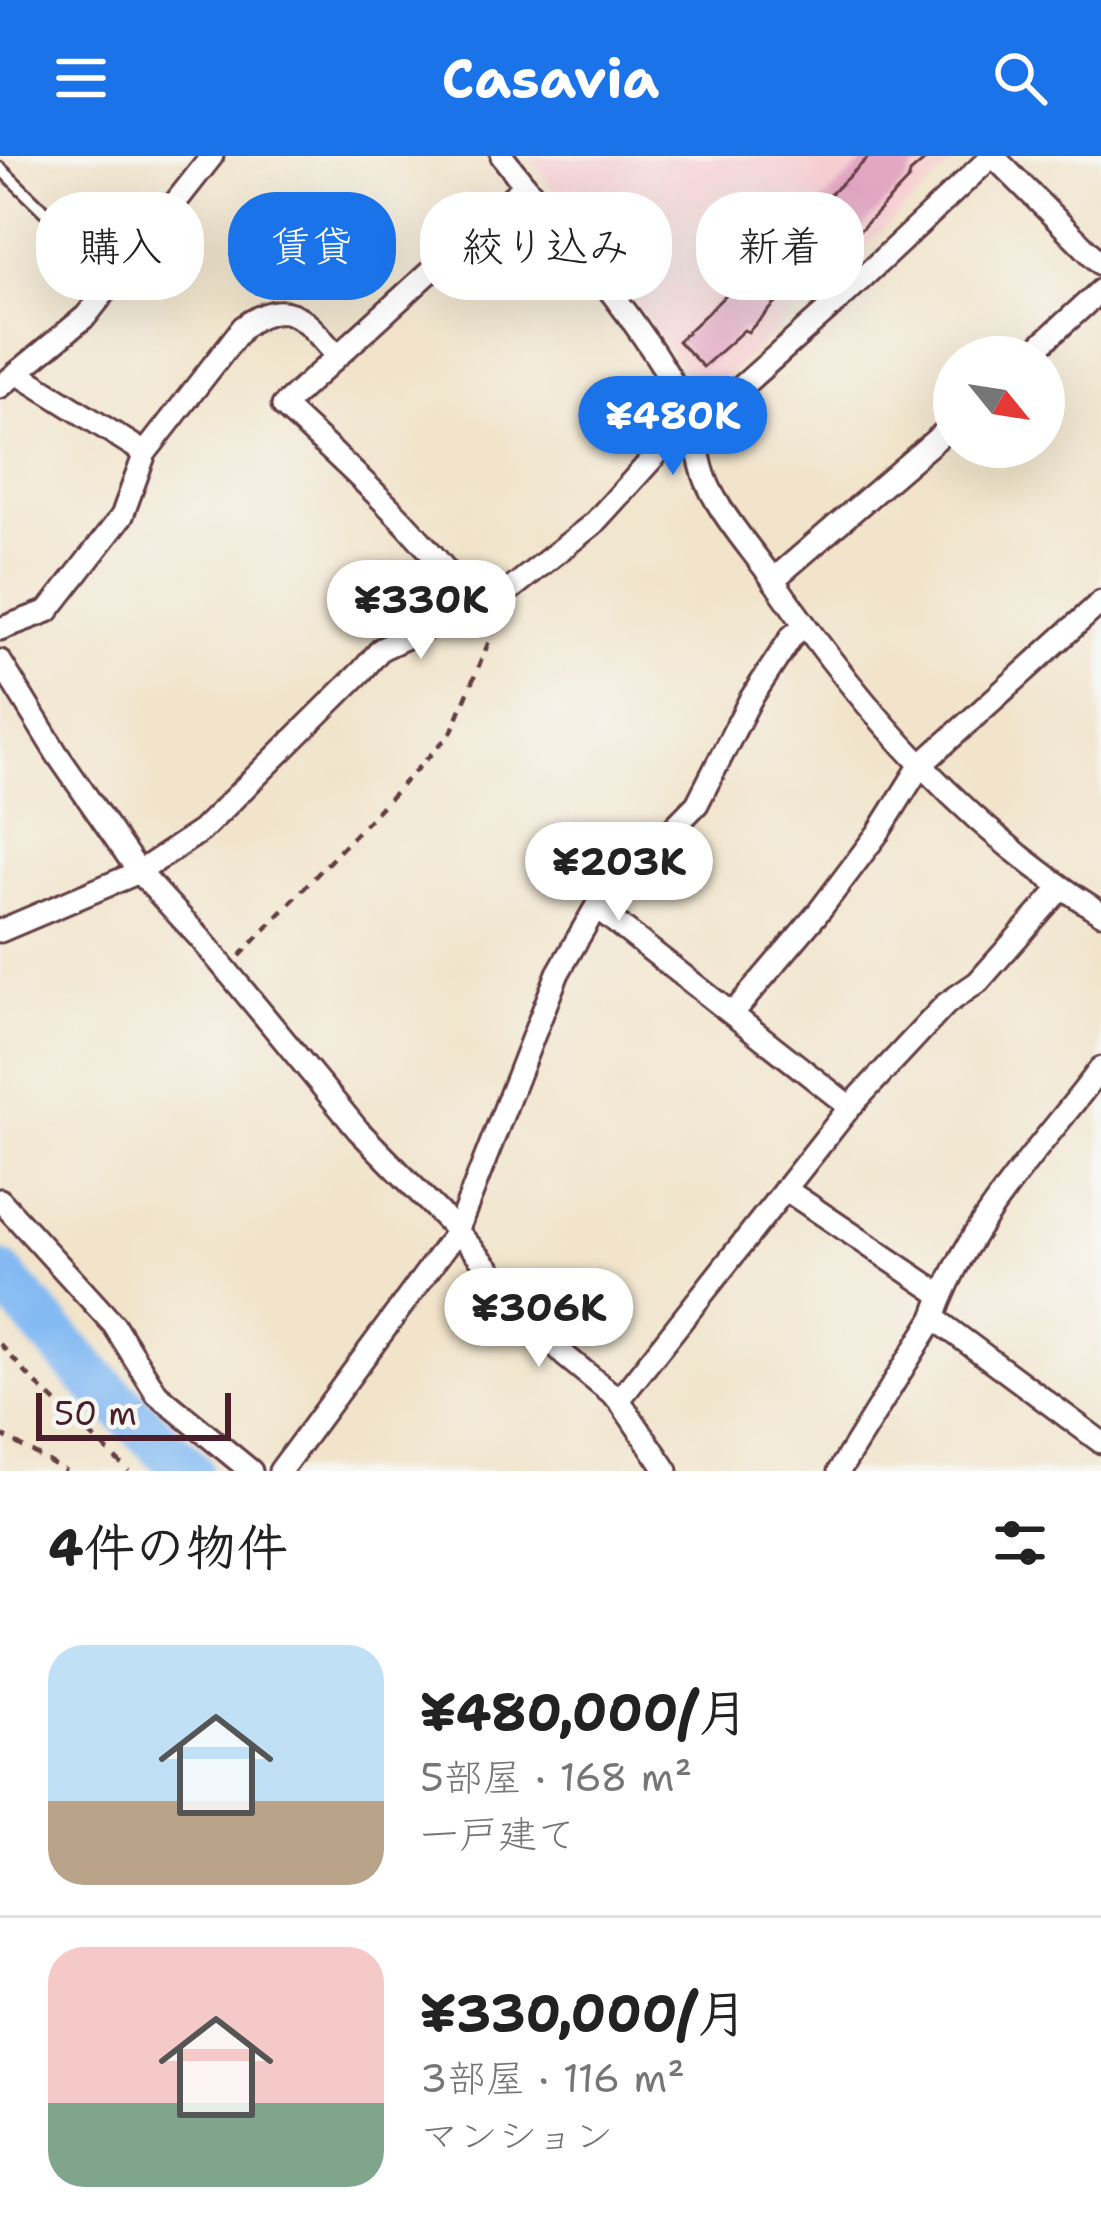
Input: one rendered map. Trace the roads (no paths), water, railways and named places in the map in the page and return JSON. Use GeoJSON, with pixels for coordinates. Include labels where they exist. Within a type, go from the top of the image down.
{"type":"FeatureCollection","features":[{"type":"Feature","properties":{"kind":"street"},"geometry":{"type":"LineString","coordinates":[[184,192],[212,156]]}},
{"type":"Feature","properties":{"kind":"street"},"geometry":{"type":"LineString","coordinates":[[502,156],[619,303],[669,377],[718,505],[858,696],[920,766],[1027,863],[1101,913]]}},
{"type":"Feature","properties":{"kind":"street"},"geometry":{"type":"LineString","coordinates":[[0,932],[139,872],[201,831],[381,649],[511,589],[593,524],[663,447],[693,430],[993,156],[1101,265]]}},
{"type":"Feature","properties":{"kind":"street"},"geometry":{"type":"LineString","coordinates":[[473,607],[390,506],[283,406],[525,185]]}},
{"type":"Feature","properties":{"kind":"street"},"geometry":{"type":"LineString","coordinates":[[1050,336],[1101,290]]}},
{"type":"Feature","properties":{"kind":"street"},"geometry":{"type":"LineString","coordinates":[[99,300],[9,380],[145,452]]}},
{"type":"Feature","properties":{"kind":"street"},"geometry":{"type":"LineString","coordinates":[[0,629],[47,611],[122,516],[145,452],[243,328],[261,314],[281,309],[302,318],[337,356]]}},
{"type":"Feature","properties":{"kind":"street"},"geometry":{"type":"LineString","coordinates":[[773,580],[933,442]]}},
{"type":"Feature","properties":{"kind":"street"},"geometry":{"type":"LineString","coordinates":[[734,1013],[842,882],[920,766],[1101,602]]}},
{"type":"Feature","properties":{"kind":"street"},"geometry":{"type":"LineString","coordinates":[[280,1471],[457,1231],[558,973],[596,907],[697,804],[750,700],[792,636],[804,626]]}},
{"type":"Feature","properties":{"kind":"street"},"geometry":{"type":"LineString","coordinates":[[0,661],[139,872],[358,1130],[457,1231],[564,1355],[619,1400],[667,1471]]}},
{"type":"Feature","properties":{"kind":"street"},"geometry":{"type":"LineString","coordinates":[[619,1400],[850,1107],[946,1004],[978,982],[1061,888]]}},
{"type":"Feature","properties":{"kind":"street"},"geometry":{"type":"LineString","coordinates":[[596,907],[850,1107]]}},
{"type":"Feature","properties":{"kind":"street"},"geometry":{"type":"LineString","coordinates":[[838,1471],[934,1318],[994,1202],[1101,1068]]}},
{"type":"Feature","properties":{"kind":"street"},"geometry":{"type":"LineString","coordinates":[[784,1189],[942,1295]]}},
{"type":"Feature","properties":{"kind":"street"},"geometry":{"type":"LineString","coordinates":[[0,1200],[114,1325],[157,1394],[250,1471]]}},
{"type":"Feature","properties":{"kind":"street"},"geometry":{"type":"LineString","coordinates":[[934,1318],[1101,1442]]}},
{"type":"Feature","properties":{"kind":"lane"},"geometry":{"type":"LineString","coordinates":[[0,169],[36,204]]}},
{"type":"Feature","properties":{"kind":"waterway"},"geometry":{"type":"LineString","coordinates":[[0,1275],[89,1375],[189,1471]]}}]}
